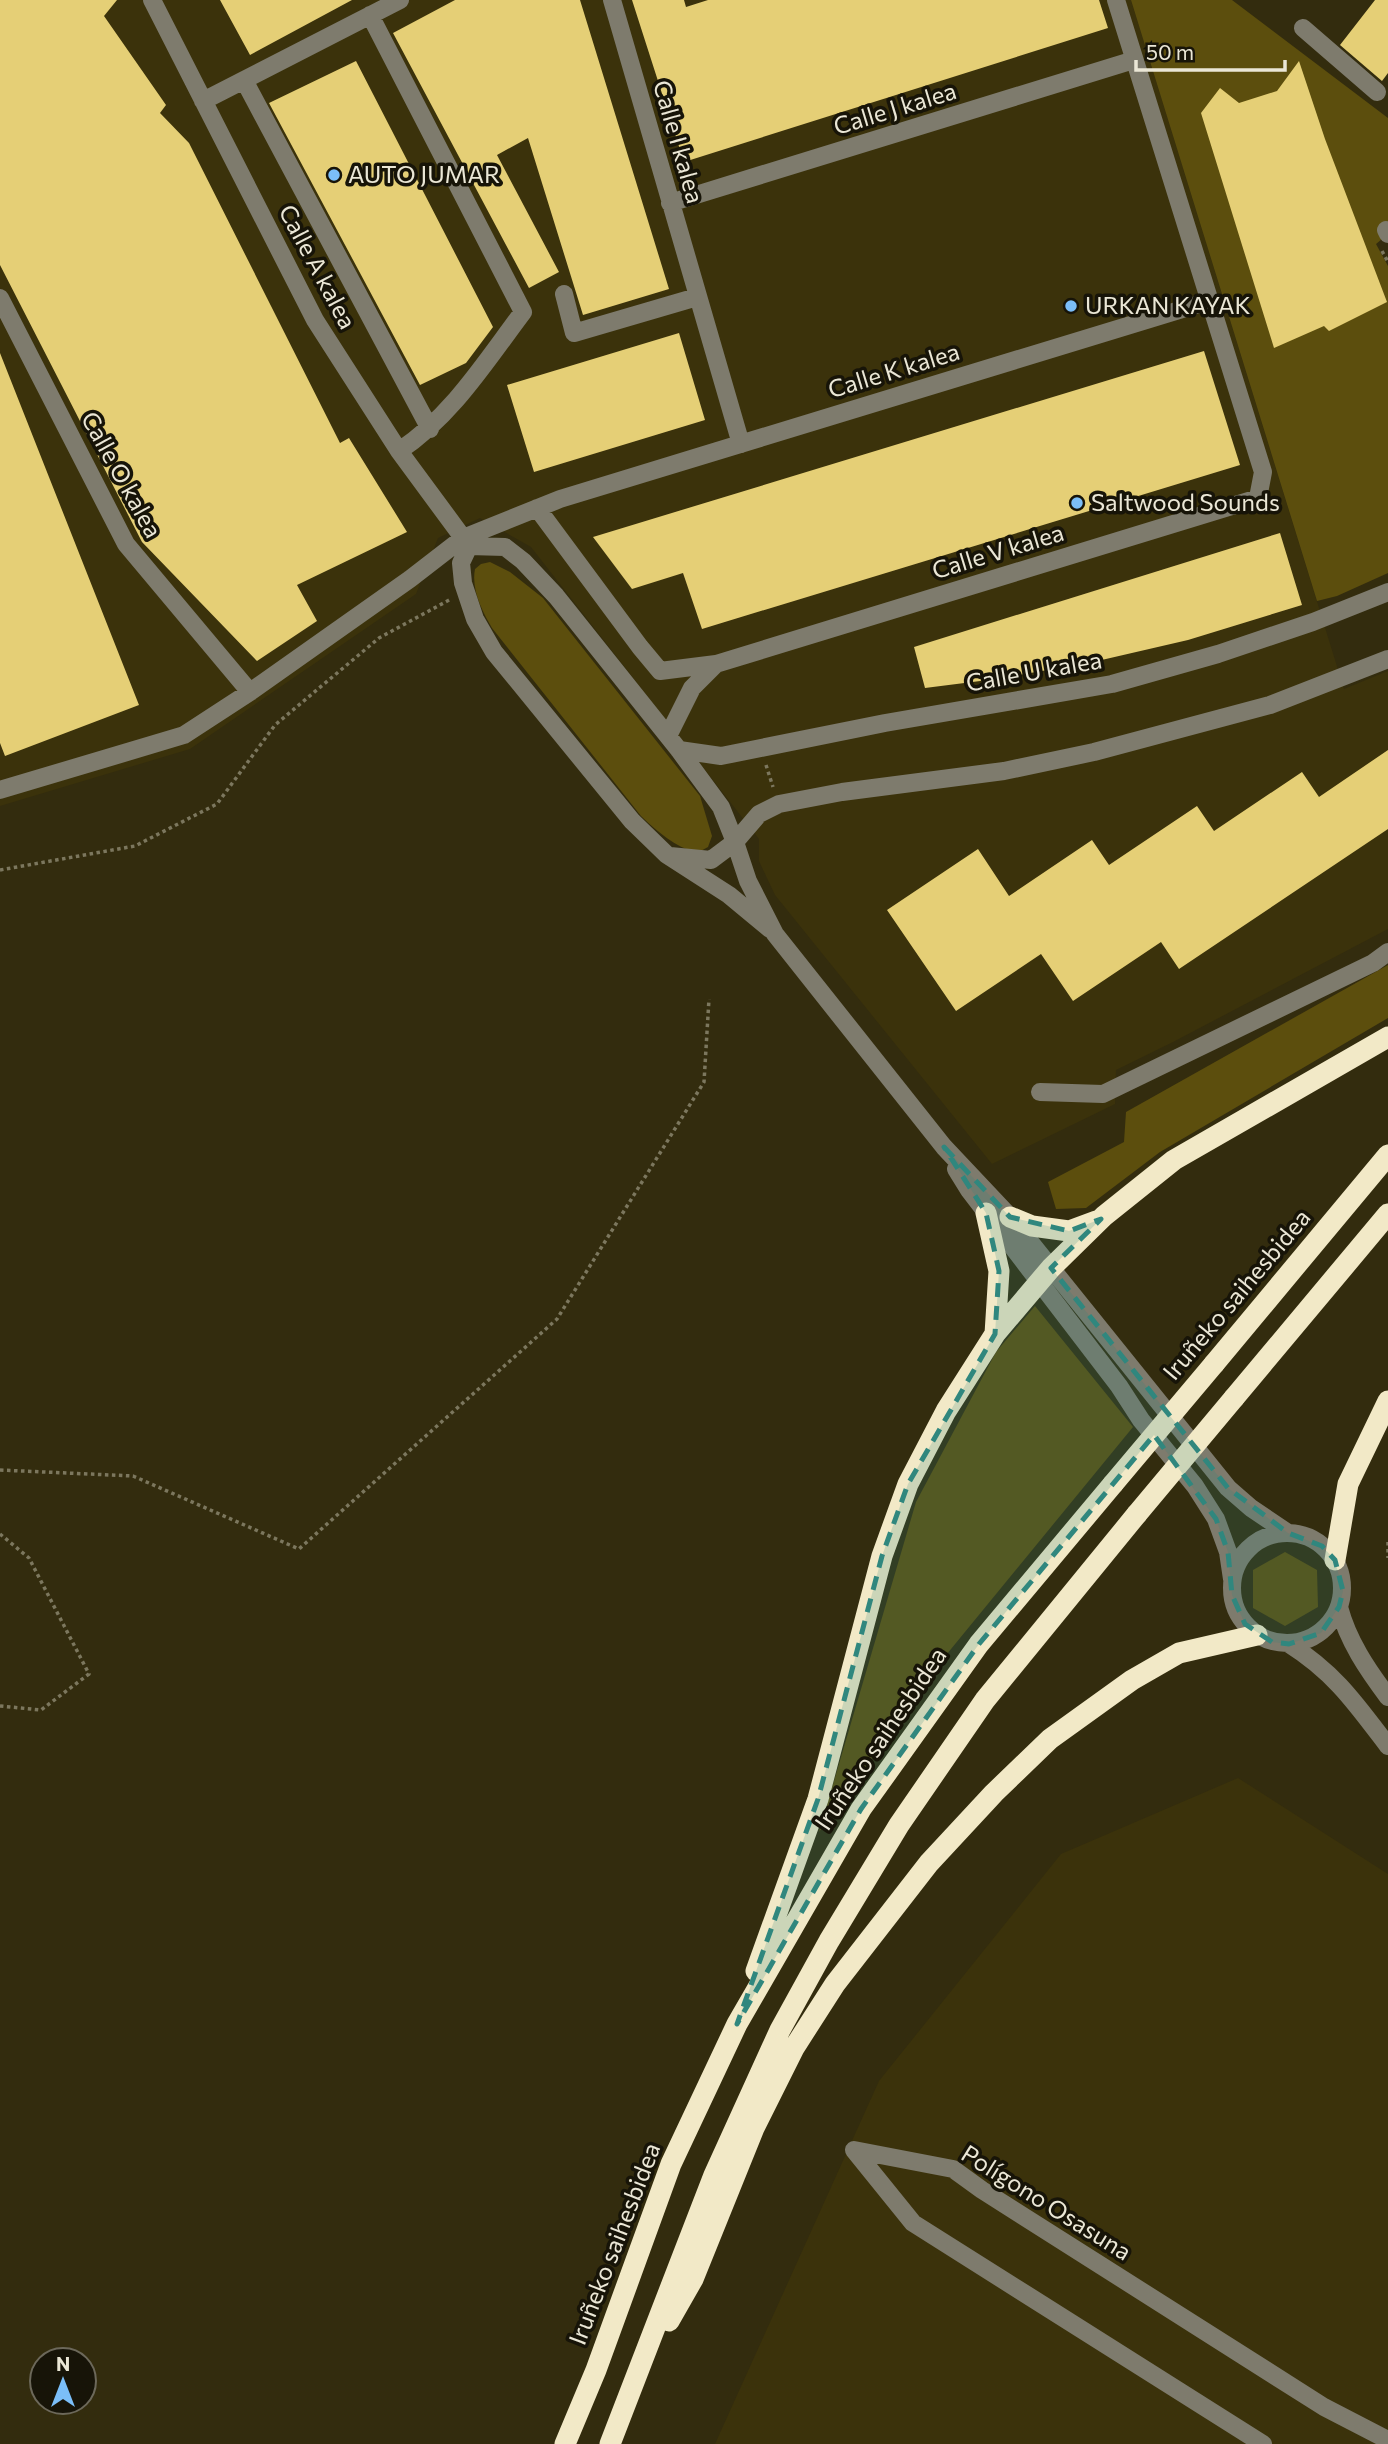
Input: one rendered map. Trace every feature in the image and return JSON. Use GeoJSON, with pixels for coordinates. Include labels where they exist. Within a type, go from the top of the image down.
{"type":"FeatureCollection","features":[{"type":"Feature","properties":{"kind":"highway"},"geometry":{"type":"LineString","coordinates":[[737,2024],[818,1799],[882,1556],[908,1484],[946,1412],[995,1334],[1101,1219],[1174,1160],[1388,1037]]}},
{"type":"Feature","properties":{"kind":"highway","name":"Iruñeko saihesbidea"},"geometry":{"type":"LineString","coordinates":[[565,2444],[596,2370],[671,2164],[737,2024],[861,1808],[979,1644],[1388,1154]]}},
{"type":"Feature","properties":{"kind":"highway"},"geometry":{"type":"LineString","coordinates":[[986,1213],[999,1271],[995,1334]]}},
{"type":"Feature","properties":{"kind":"highway"},"geometry":{"type":"LineString","coordinates":[[610,2444],[714,2175],[780,2030],[829,1941],[899,1825],[985,1700],[1388,1214]]}},
{"type":"Feature","properties":{"kind":"highway"},"geometry":{"type":"LineString","coordinates":[[1010,1217],[1032,1226],[1069,1231],[1101,1219]]}},
{"type":"Feature","properties":{"kind":"highway"},"geometry":{"type":"LineString","coordinates":[[1335,1560],[1348,1484],[1388,1401]]}},
{"type":"Feature","properties":{"kind":"highway"},"geometry":{"type":"LineString","coordinates":[[635,2381],[693,2279],[754,2129],[794,2048],[835,1983],[929,1863],[994,1793],[1050,1739],[1132,1680],[1180,1653],[1257,1635]]}},
{"type":"Feature","properties":{"kind":"street","name":"Calle A kalea"},"geometry":{"type":"LineString","coordinates":[[152,0],[315,320],[399,451],[466,542]]}},
{"type":"Feature","properties":{"kind":"street"},"geometry":{"type":"LineString","coordinates":[[202,101],[400,0]]}},
{"type":"Feature","properties":{"kind":"street","name":"Calle I kalea"},"geometry":{"type":"LineString","coordinates":[[612,0],[741,444]]}},
{"type":"Feature","properties":{"kind":"street"},"geometry":{"type":"LineString","coordinates":[[1116,0],[1209,301]]}},
{"type":"Feature","properties":{"kind":"street"},"geometry":{"type":"LineString","coordinates":[[370,15],[523,312],[456,401],[430,429],[399,451]]}},
{"type":"Feature","properties":{"kind":"street"},"geometry":{"type":"LineString","coordinates":[[1303,29],[1377,92]]}},
{"type":"Feature","properties":{"kind":"street","name":"Calle J kalea"},"geometry":{"type":"LineString","coordinates":[[670,204],[1134,60]]}},
{"type":"Feature","properties":{"kind":"street","name":"Calle A kalea"},"geometry":{"type":"LineString","coordinates":[[244,80],[430,429]]}},
{"type":"Feature","properties":{"kind":"street"},"geometry":{"type":"LineString","coordinates":[[564,294],[574,333],[697,297]]}},
{"type":"Feature","properties":{"kind":"street","name":"Calle O kalea"},"geometry":{"type":"LineString","coordinates":[[0,298],[126,544],[250,692]]}},
{"type":"Feature","properties":{"kind":"street","name":"Calle K kalea"},"geometry":{"type":"LineString","coordinates":[[466,542],[560,499],[1209,301]]}},
{"type":"Feature","properties":{"kind":"street","name":"Calle V kalea"},"geometry":{"type":"LineString","coordinates":[[537,508],[660,671],[716,664],[1258,498],[1262,472],[1209,301]]}},
{"type":"Feature","properties":{"kind":"street"},"geometry":{"type":"LineString","coordinates":[[466,542],[461,563],[465,591],[475,619],[494,652],[632,821],[667,855],[729,895],[775,934],[944,1147],[1010,1217],[1041,1284],[1148,1389],[1228,1488],[1287,1533]]}},
{"type":"Feature","properties":{"kind":"street"},"geometry":{"type":"LineString","coordinates":[[0,790],[184,735],[466,542],[505,547],[523,561],[556,596],[721,807],[748,881],[775,934]]}},
{"type":"Feature","properties":{"kind":"street","name":"Calle U kalea"},"geometry":{"type":"LineString","coordinates":[[673,743],[721,756],[1112,684],[1218,654],[1312,622],[1388,592]]}},
{"type":"Feature","properties":{"kind":"street"},"geometry":{"type":"LineString","coordinates":[[667,855],[711,860],[735,842],[759,814],[779,804],[842,792],[1004,771],[1094,752],[1270,705],[1388,659]]}},
{"type":"Feature","properties":{"kind":"street","name":"Calle V kalea"},"geometry":{"type":"LineString","coordinates":[[673,743],[692,688],[716,664]]}},
{"type":"Feature","properties":{"kind":"street"},"geometry":{"type":"LineString","coordinates":[[1040,1092],[1102,1094],[1373,963],[1388,952]]}},
{"type":"Feature","properties":{"kind":"street"},"geometry":{"type":"LineString","coordinates":[[944,1147],[969,1190],[1119,1386],[1141,1420],[1195,1486],[1216,1519],[1228,1552],[1236,1611],[1245,1624],[1257,1635],[1272,1642],[1289,1644],[1306,1640],[1321,1633],[1332,1621],[1343,1591],[1335,1560],[1322,1546],[1306,1536],[1287,1533],[1258,1541],[1246,1551],[1237,1564],[1232,1579]]}},
{"type":"Feature","properties":{"kind":"street"},"geometry":{"type":"LineString","coordinates":[[1339,1606],[1344,1627],[1358,1655],[1388,1697]]}},
{"type":"Feature","properties":{"kind":"street"},"geometry":{"type":"LineString","coordinates":[[1289,1644],[1316,1661],[1346,1691],[1388,1746]]}},
{"type":"Feature","properties":{"kind":"street","name":"Polígono Osasuna"},"geometry":{"type":"LineString","coordinates":[[1262,2444],[913,2223],[853,2150],[953,2169],[1324,2407],[1382,2440]]}},
{"type":"Feature","properties":{"kind":"path"},"geometry":{"type":"LineString","coordinates":[[0,870],[135,846],[217,804],[275,725],[379,638],[465,591]]}},
{"type":"Feature","properties":{"kind":"path"},"geometry":{"type":"LineString","coordinates":[[760,747],[779,804]]}},
{"type":"Feature","properties":{"kind":"path"},"geometry":{"type":"LineString","coordinates":[[0,1470],[133,1476],[299,1549],[557,1319],[704,1082],[709,999]]}},
{"type":"Feature","properties":{"kind":"path"},"geometry":{"type":"LineString","coordinates":[[0,1534],[29,1558],[89,1674],[41,1710],[0,1706]]}},
{"type":"Feature","properties":{"kind":"path"},"geometry":{"type":"LineString","coordinates":[[1388,1542],[1388,1558]]}},
{"type":"Feature","properties":{"kind":"highlighted area"},"geometry":{"type":"Polygon","coordinates":[[[944,1147],[1010,1217],[1069,1231],[1101,1219],[1051,1268],[1228,1488],[1288,1533],[1322,1546],[1335,1560],[1343,1591],[1339,1607],[1321,1633],[1289,1644],[1272,1642],[1245,1624],[1232,1595],[1228,1552],[1216,1519],[1154,1435],[979,1644],[861,1809],[737,2024],[818,1799],[882,1556],[908,1484],[995,1334],[999,1271],[986,1213],[944,1147]]]}},
{"type":"Feature","properties":{"kind":"shaded area"},"geometry":{"type":"Polygon","coordinates":[[[0,0],[1131,0],[1344,689],[1388,671],[1388,929],[1116,1070],[1115,1104],[992,1164],[775,895],[759,861],[759,839],[531,547],[480,518],[438,538],[416,594],[190,749],[0,806],[0,0]]]}},
{"type":"Feature","properties":{"kind":"shaded area"},"geometry":{"type":"Polygon","coordinates":[[[1131,0],[1232,0],[1388,118],[1388,234],[1376,244],[1388,266],[1388,573],[1337,596],[1317,601],[1131,0]]]}},
{"type":"Feature","properties":{"kind":"shaded area"},"geometry":{"type":"Polygon","coordinates":[[[490,562],[510,572],[543,598],[700,796],[712,836],[708,847],[697,853],[681,847],[641,816],[492,628],[478,600],[474,577],[475,569],[490,562]]]}},
{"type":"Feature","properties":{"kind":"shaded area"},"geometry":{"type":"Polygon","coordinates":[[[1388,965],[1388,1018],[1160,1152],[1086,1208],[1056,1209],[1048,1182],[1124,1142],[1126,1112],[1388,965]]]}},
{"type":"Feature","properties":{"kind":"shaded area"},"geometry":{"type":"Polygon","coordinates":[[[1035,1306],[1133,1427],[942,1660],[819,1832],[916,1502],[996,1352],[1035,1306]]]}},
{"type":"Feature","properties":{"kind":"shaded area"},"geometry":{"type":"Polygon","coordinates":[[[1285,1552],[1317,1570],[1318,1607],[1285,1626],[1253,1608],[1253,1570],[1285,1552]]]}},
{"type":"Feature","properties":{"kind":"shaded area"},"geometry":{"type":"Polygon","coordinates":[[[1238,1778],[1388,1874],[1388,2444],[715,2444],[879,2081],[1061,1854],[1238,1778]]]}},
{"type":"Feature","properties":{"kind":"building"},"geometry":{"type":"Polygon","coordinates":[[[0,0],[117,0],[104,16],[166,105],[160,113],[189,143],[340,443],[349,438],[407,532],[297,585],[317,621],[257,661],[142,542],[0,265],[0,0]]]}},
{"type":"Feature","properties":{"kind":"building"},"geometry":{"type":"Polygon","coordinates":[[[220,0],[352,0],[250,55],[220,0]]]}},
{"type":"Feature","properties":{"kind":"building"},"geometry":{"type":"Polygon","coordinates":[[[455,0],[580,0],[669,289],[583,315],[528,138],[497,155],[559,272],[529,288],[393,33],[455,0]]]}},
{"type":"Feature","properties":{"kind":"building"},"geometry":{"type":"Polygon","coordinates":[[[632,0],[684,0],[686,7],[708,0],[1099,0],[1108,28],[684,162],[632,0]]]}},
{"type":"Feature","properties":{"kind":"building"},"geometry":{"type":"Polygon","coordinates":[[[1375,0],[1388,0],[1388,73],[1382,81],[1340,45],[1375,0]]]}},
{"type":"Feature","properties":{"kind":"building"},"geometry":{"type":"Polygon","coordinates":[[[356,61],[493,327],[466,363],[420,385],[269,103],[356,61]]]}},
{"type":"Feature","properties":{"kind":"building"},"geometry":{"type":"Polygon","coordinates":[[[1299,61],[1325,139],[1387,302],[1329,331],[1324,326],[1274,348],[1201,113],[1220,88],[1239,103],[1277,91],[1299,61]]]}},
{"type":"Feature","properties":{"kind":"building"},"geometry":{"type":"Polygon","coordinates":[[[679,333],[705,420],[534,472],[507,385],[679,333]]]}},
{"type":"Feature","properties":{"kind":"building"},"geometry":{"type":"Polygon","coordinates":[[[1204,351],[1240,465],[702,629],[683,573],[632,589],[593,537],[1204,351]]]}},
{"type":"Feature","properties":{"kind":"building"},"geometry":{"type":"Polygon","coordinates":[[[0,353],[139,705],[5,756],[0,743],[0,353]]]}},
{"type":"Feature","properties":{"kind":"building"},"geometry":{"type":"Polygon","coordinates":[[[1280,533],[1302,605],[1188,640],[1093,662],[925,688],[914,647],[1280,533]]]}},
{"type":"Feature","properties":{"kind":"building"},"geometry":{"type":"Polygon","coordinates":[[[1388,750],[1388,829],[1179,969],[1161,942],[1073,1001],[1041,954],[956,1011],[887,910],[978,849],[1009,896],[1092,840],[1109,865],[1197,806],[1214,831],[1302,772],[1319,797],[1388,750]]]}},
{"type":"Feature","properties":{"kind":"place","name":"AUTO JUMAR"},"geometry":{"type":"Point","coordinates":[334,175]}},
{"type":"Feature","properties":{"kind":"place","name":"URKAN KAYAK"},"geometry":{"type":"Point","coordinates":[1071,306]}},
{"type":"Feature","properties":{"kind":"place","name":"Saltwood Sounds"},"geometry":{"type":"Point","coordinates":[1077,503]}}]}
